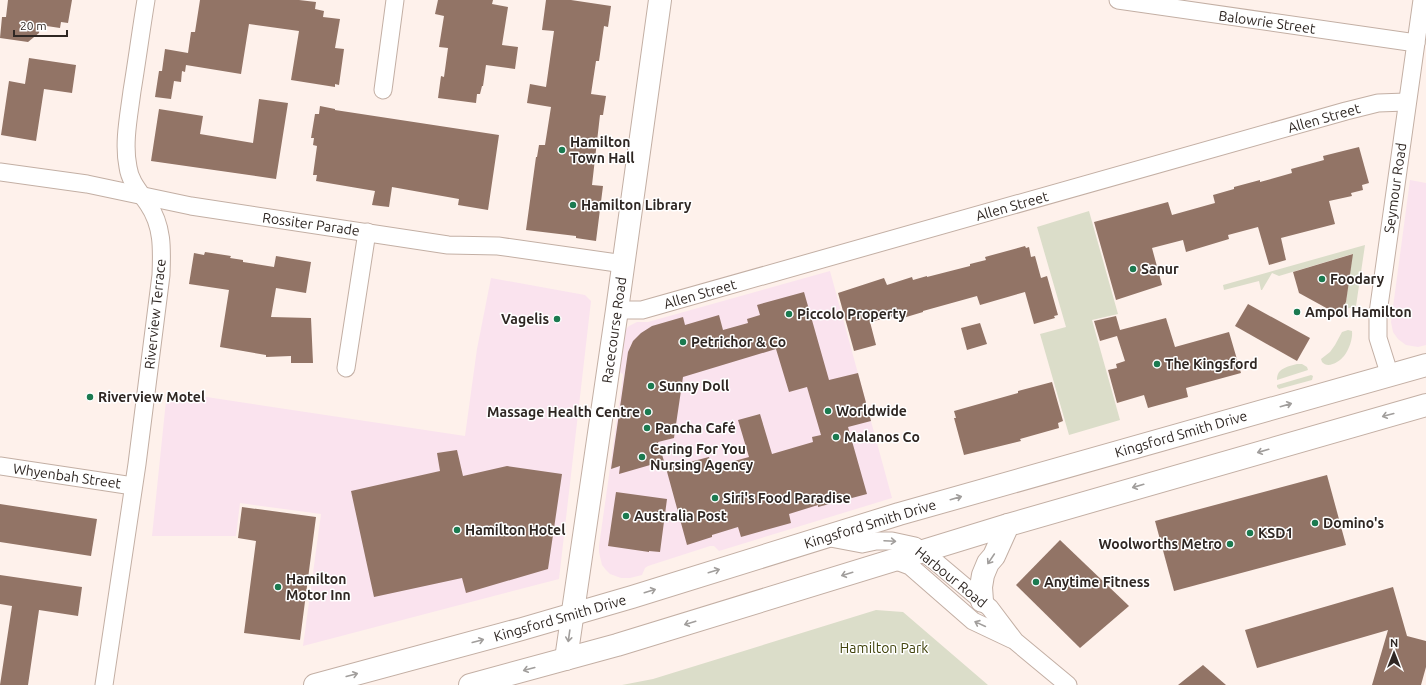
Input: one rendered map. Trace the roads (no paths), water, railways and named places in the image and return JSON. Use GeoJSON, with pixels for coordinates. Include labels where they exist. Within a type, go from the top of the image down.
{"type":"FeatureCollection","features":[{"type":"Feature","properties":{"kind":"main road","name":"Racecourse Road"},"geometry":{"type":"LineString","coordinates":[[566,659],[618,310],[660,0]]}},
{"type":"Feature","properties":{"kind":"main road","name":"Kingsford Smith Drive"},"geometry":{"type":"LineString","coordinates":[[315,685],[573,614],[906,512],[1390,376],[1426,364]]}},
{"type":"Feature","properties":{"kind":"main road"},"geometry":{"type":"LineString","coordinates":[[470,685],[728,612],[922,550],[1426,405]]}},
{"type":"Feature","properties":{"kind":"main road"},"geometry":{"type":"LineString","coordinates":[[982,601],[982,575],[988,563],[994,556],[1008,525]]}},
{"type":"Feature","properties":{"kind":"street","name":"Riverview Terrace"},"geometry":{"type":"LineString","coordinates":[[104,684],[158,303],[162,254],[157,221],[152,210],[131,179],[127,155],[129,113],[146,0]]}},
{"type":"Feature","properties":{"kind":"street"},"geometry":{"type":"LineString","coordinates":[[383,90],[395,0]]}},
{"type":"Feature","properties":{"kind":"street","name":"Balowrie Street"},"geometry":{"type":"LineString","coordinates":[[1118,0],[1416,43]]}},
{"type":"Feature","properties":{"kind":"street","name":"Seymour Road"},"geometry":{"type":"LineString","coordinates":[[1390,376],[1378,338],[1378,313],[1406,102],[1419,68],[1416,43],[1422,0]]}},
{"type":"Feature","properties":{"kind":"street","name":"Allen Street"},"geometry":{"type":"LineString","coordinates":[[618,310],[642,310],[1346,111],[1378,103],[1406,102]]}},
{"type":"Feature","properties":{"kind":"street","name":"Rossiter Parade"},"geometry":{"type":"LineString","coordinates":[[0,172],[87,184],[191,206],[448,245],[498,246],[624,264]]}},
{"type":"Feature","properties":{"kind":"street"},"geometry":{"type":"LineString","coordinates":[[346,368],[367,232]]}},
{"type":"Feature","properties":{"kind":"street","name":"Whyenbah Street"},"geometry":{"type":"LineString","coordinates":[[0,466],[133,486]]}},
{"type":"Feature","properties":{"kind":"street","name":"Harbour Road"},"geometry":{"type":"LineString","coordinates":[[824,537],[862,544],[881,541],[897,541],[922,550],[990,608],[1015,641],[1068,685]]}},
{"type":"Feature","properties":{"kind":"street","name":"Harbour Road"},"geometry":{"type":"LineString","coordinates":[[894,560],[910,566],[973,621],[1015,641]]}},
{"type":"Feature","properties":{"kind":"place","name":"Hamilton Town Hall"},"geometry":{"type":"Point","coordinates":[562,150]}},
{"type":"Feature","properties":{"kind":"place","name":"Hamilton Library"},"geometry":{"type":"Point","coordinates":[573,205]}},
{"type":"Feature","properties":{"kind":"place","name":"Sanur"},"geometry":{"type":"Point","coordinates":[1133,269]}},
{"type":"Feature","properties":{"kind":"place","name":"Foodary"},"geometry":{"type":"Point","coordinates":[1322,279]}},
{"type":"Feature","properties":{"kind":"place","name":"Ampol Hamilton"},"geometry":{"type":"Point","coordinates":[1297,312]}},
{"type":"Feature","properties":{"kind":"place","name":"Piccolo Property"},"geometry":{"type":"Point","coordinates":[789,314]}},
{"type":"Feature","properties":{"kind":"place","name":"Vagelis"},"geometry":{"type":"Point","coordinates":[557,319]}},
{"type":"Feature","properties":{"kind":"place","name":"Petrichor & Co"},"geometry":{"type":"Point","coordinates":[683,342]}},
{"type":"Feature","properties":{"kind":"place","name":"The Kingsford"},"geometry":{"type":"Point","coordinates":[1157,364]}},
{"type":"Feature","properties":{"kind":"place","name":"Sunny Doll"},"geometry":{"type":"Point","coordinates":[651,386]}},
{"type":"Feature","properties":{"kind":"place","name":"Riverview Motel"},"geometry":{"type":"Point","coordinates":[90,397]}},
{"type":"Feature","properties":{"kind":"place","name":"Worldwide"},"geometry":{"type":"Point","coordinates":[828,411]}},
{"type":"Feature","properties":{"kind":"place","name":"Massage Health Centre"},"geometry":{"type":"Point","coordinates":[648,412]}},
{"type":"Feature","properties":{"kind":"place","name":"Pancha Café"},"geometry":{"type":"Point","coordinates":[647,428]}},
{"type":"Feature","properties":{"kind":"place","name":"Malanos Co"},"geometry":{"type":"Point","coordinates":[836,437]}},
{"type":"Feature","properties":{"kind":"place","name":"Caring For You Nursing Agency"},"geometry":{"type":"Point","coordinates":[642,457]}},
{"type":"Feature","properties":{"kind":"place","name":"Siri's Food Paradise"},"geometry":{"type":"Point","coordinates":[715,498]}},
{"type":"Feature","properties":{"kind":"place","name":"Australia Post"},"geometry":{"type":"Point","coordinates":[626,516]}},
{"type":"Feature","properties":{"kind":"place","name":"Domino's"},"geometry":{"type":"Point","coordinates":[1315,523]}},
{"type":"Feature","properties":{"kind":"place","name":"Hamilton Hotel"},"geometry":{"type":"Point","coordinates":[457,530]}},
{"type":"Feature","properties":{"kind":"place","name":"KSD1"},"geometry":{"type":"Point","coordinates":[1250,533]}},
{"type":"Feature","properties":{"kind":"place","name":"Woolworths Metro"},"geometry":{"type":"Point","coordinates":[1230,544]}},
{"type":"Feature","properties":{"kind":"place","name":"Anytime Fitness"},"geometry":{"type":"Point","coordinates":[1036,582]}},
{"type":"Feature","properties":{"kind":"place","name":"Hamilton Motor Inn"},"geometry":{"type":"Point","coordinates":[278,587]}},
{"type":"Feature","properties":{"kind":"park label","name":"Hamilton Park"},"geometry":{"type":"Point","coordinates":[884,648]}}]}
